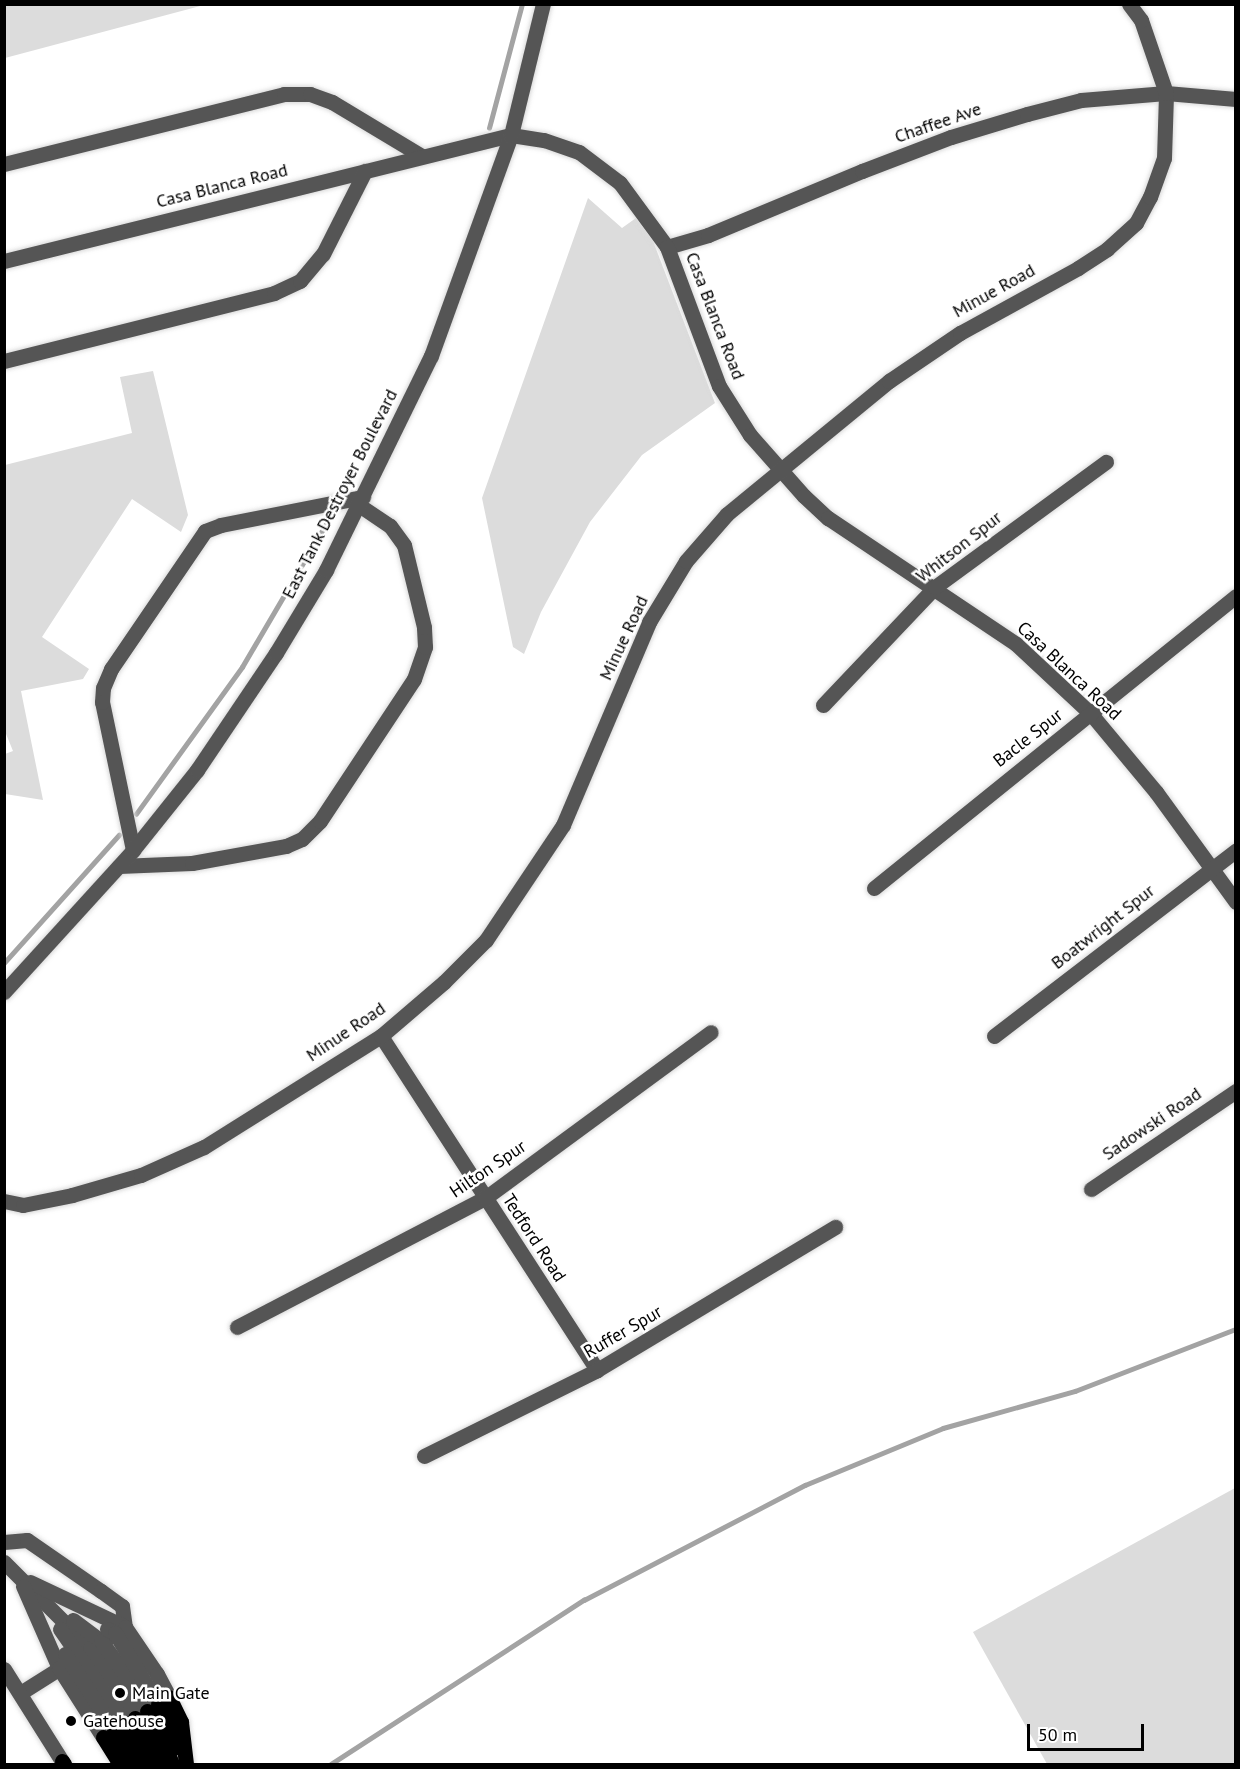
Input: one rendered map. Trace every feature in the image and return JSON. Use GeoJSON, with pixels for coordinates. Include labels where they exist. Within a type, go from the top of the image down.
{"type":"FeatureCollection","features":[{"type":"Feature","properties":{"kind":"main road"},"geometry":{"type":"LineString","coordinates":[[136,1717],[142,1745],[141,1764]]}},
{"type":"Feature","properties":{"kind":"main road"},"geometry":{"type":"LineString","coordinates":[[136,1717],[142,1745],[153,1764]]}},
{"type":"Feature","properties":{"kind":"main road"},"geometry":{"type":"LineString","coordinates":[[136,1717],[142,1745],[163,1764]]}},
{"type":"Feature","properties":{"kind":"main road"},"geometry":{"type":"LineString","coordinates":[[142,1745],[172,1764]]}},
{"type":"Feature","properties":{"kind":"main road"},"geometry":{"type":"LineString","coordinates":[[142,1745],[180,1764]]}},
{"type":"Feature","properties":{"kind":"main road"},"geometry":{"type":"LineString","coordinates":[[142,1745],[186,1764]]}},
{"type":"Feature","properties":{"kind":"street","name":"East Tank Destroyer Boulevard"},"geometry":{"type":"LineString","coordinates":[[4,992],[133,850],[197,770],[276,653],[326,570],[362,502],[431,356],[511,135],[543,4]]}},
{"type":"Feature","properties":{"kind":"street","name":"Minue Road"},"geometry":{"type":"LineString","coordinates":[[4,1201],[31,1203],[72,1195],[141,1175],[204,1147],[381,1036],[444,982],[486,940],[563,825],[649,622],[686,561],[727,514],[780,468],[889,381],[960,333],[1078,268],[1107,249],[1136,223],[1150,197],[1164,159],[1166,93],[1141,20],[1129,4]]}},
{"type":"Feature","properties":{"kind":"street","name":"Chaffee Ave"},"geometry":{"type":"LineString","coordinates":[[667,247],[708,235],[862,171],[983,127],[1081,100],[1166,93],[1236,99]]}},
{"type":"Feature","properties":{"kind":"street"},"geometry":{"type":"LineString","coordinates":[[4,164],[284,94],[310,94],[332,102],[422,156]]}},
{"type":"Feature","properties":{"kind":"street","name":"Casa Blanca Road"},"geometry":{"type":"LineString","coordinates":[[4,261],[511,135],[544,140],[579,152],[620,183],[667,247],[719,386],[750,435],[804,496],[828,518],[935,587],[1016,644],[1091,714],[1156,792],[1236,902]]}},
{"type":"Feature","properties":{"kind":"street"},"geometry":{"type":"LineString","coordinates":[[4,361],[274,293],[300,281],[323,254],[365,171]]}},
{"type":"Feature","properties":{"kind":"street","name":"Whitson Spur"},"geometry":{"type":"LineString","coordinates":[[823,705],[935,587],[1106,462]]}},
{"type":"Feature","properties":{"kind":"street"},"geometry":{"type":"LineString","coordinates":[[119,866],[192,863],[286,846],[302,838],[320,820],[414,679],[425,647],[424,627],[404,545],[390,526],[362,502],[221,525],[205,531],[111,669],[103,688],[102,702],[133,850]]}},
{"type":"Feature","properties":{"kind":"street","name":"Bacle Spur"},"geometry":{"type":"LineString","coordinates":[[874,888],[1236,597]]}},
{"type":"Feature","properties":{"kind":"street","name":"Boatwright Spur"},"geometry":{"type":"LineString","coordinates":[[994,1036],[1236,850]]}},
{"type":"Feature","properties":{"kind":"street","name":"Hilton Spur"},"geometry":{"type":"LineString","coordinates":[[237,1327],[485,1198],[711,1032]]}},
{"type":"Feature","properties":{"kind":"street","name":"Tedford Road"},"geometry":{"type":"LineString","coordinates":[[381,1036],[597,1370]]}},
{"type":"Feature","properties":{"kind":"street","name":"Sadowski Road"},"geometry":{"type":"LineString","coordinates":[[1091,1189],[1236,1091]]}},
{"type":"Feature","properties":{"kind":"street","name":"Ruffer Spur"},"geometry":{"type":"LineString","coordinates":[[424,1456],[597,1370],[834,1227]]}},
{"type":"Feature","properties":{"kind":"street"},"geometry":{"type":"LineString","coordinates":[[4,1542],[27,1540],[122,1606],[91,1647],[20,1692]]}},
{"type":"Feature","properties":{"kind":"street"},"geometry":{"type":"LineString","coordinates":[[4,1562],[91,1647],[136,1717]]}},
{"type":"Feature","properties":{"kind":"street"},"geometry":{"type":"LineString","coordinates":[[19,1577],[91,1647],[136,1717]]}},
{"type":"Feature","properties":{"kind":"street"},"geometry":{"type":"LineString","coordinates":[[19,1577],[91,1647],[157,1674],[136,1717]]}},
{"type":"Feature","properties":{"kind":"street"},"geometry":{"type":"LineString","coordinates":[[4,1669],[63,1763]]}},
{"type":"Feature","properties":{"kind":"shaded area"},"geometry":{"type":"Polygon","coordinates":[[[5,4],[204,4],[204,5],[5,58],[5,4]]]}},
{"type":"Feature","properties":{"kind":"shaded area"},"geometry":{"type":"Polygon","coordinates":[[[588,198],[622,228],[636,218],[653,241],[715,403],[642,455],[590,522],[541,612],[524,654],[513,647],[482,498],[588,198]]]}},
{"type":"Feature","properties":{"kind":"shaded area"},"geometry":{"type":"Polygon","coordinates":[[[153,371],[188,515],[181,532],[132,499],[42,637],[89,669],[83,679],[21,691],[43,800],[5,794],[5,754],[13,751],[4,729],[5,465],[132,433],[120,377],[153,371]]]}},
{"type":"Feature","properties":{"kind":"shaded area"},"geometry":{"type":"Polygon","coordinates":[[[1235,1488],[1235,1764],[1047,1764],[973,1632],[1235,1488]]]}},
{"type":"Feature","properties":{"kind":"waterway"},"geometry":{"type":"LineString","coordinates":[[489,128],[522,4]]}},
{"type":"Feature","properties":{"kind":"waterway"},"geometry":{"type":"LineString","coordinates":[[136,814],[242,667],[330,517]]}},
{"type":"Feature","properties":{"kind":"waterway"},"geometry":{"type":"LineString","coordinates":[[4,963],[119,835]]}},
{"type":"Feature","properties":{"kind":"waterway"},"geometry":{"type":"LineString","coordinates":[[331,1764],[584,1600],[805,1485],[943,1428],[1075,1391],[1236,1329]]}},
{"type":"Feature","properties":{"kind":"place","name":"Main Gate"},"geometry":{"type":"Point","coordinates":[120,1693]}},
{"type":"Feature","properties":{"kind":"place","name":"Gatehouse"},"geometry":{"type":"Point","coordinates":[71,1721]}}]}
